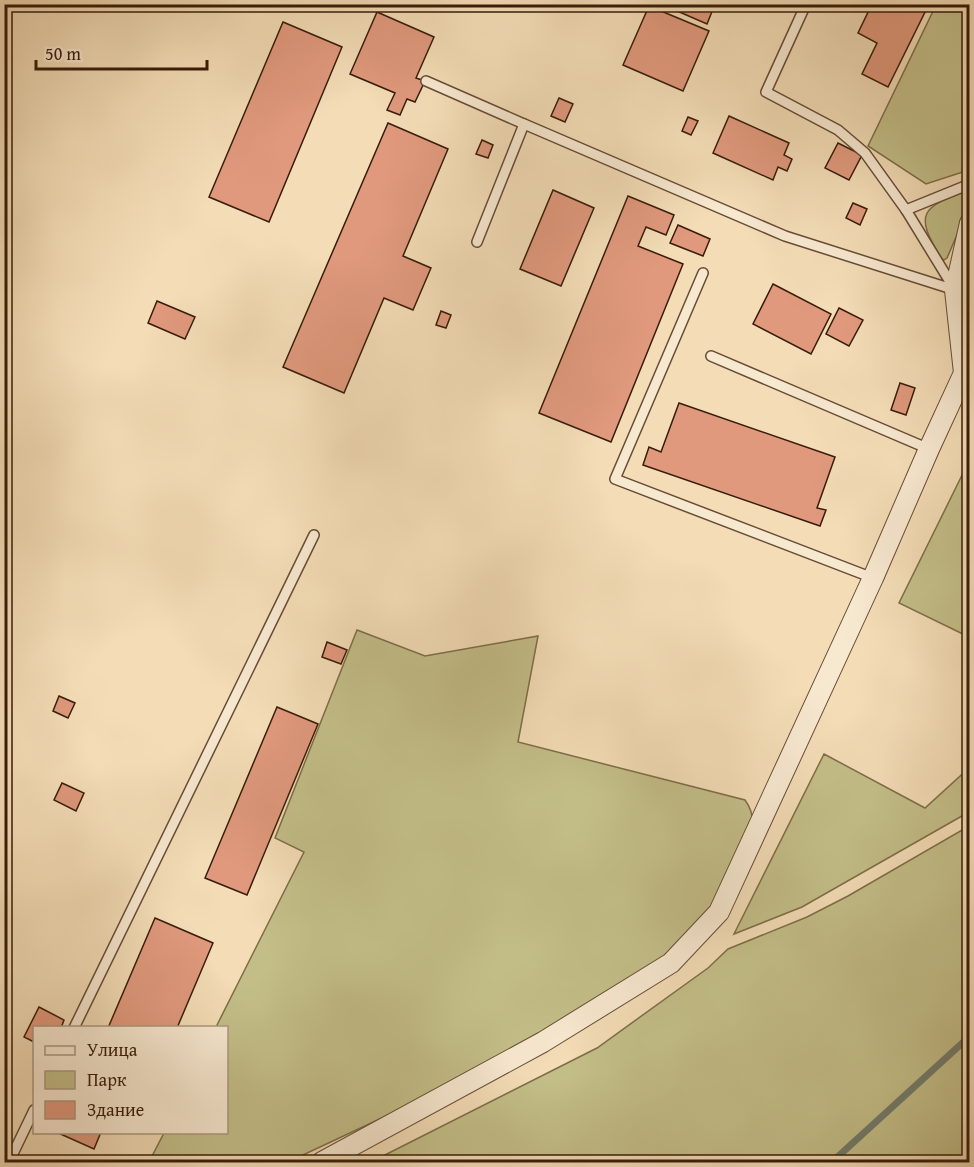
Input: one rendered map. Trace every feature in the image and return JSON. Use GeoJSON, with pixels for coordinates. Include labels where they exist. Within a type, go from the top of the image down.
{"type":"FeatureCollection","features":[{"type":"Feature","properties":{"kind":"street"},"geometry":{"type":"LineString","coordinates":[[322,1162],[543,1042],[671,963],[718,912],[873,578],[928,449],[967,374],[955,290],[969,224]]}},
{"type":"Feature","properties":{"kind":"lane"},"geometry":{"type":"LineString","coordinates":[[806,4],[766,92],[838,130],[865,153],[906,210],[955,290]]}},
{"type":"Feature","properties":{"kind":"lane"},"geometry":{"type":"LineString","coordinates":[[426,81],[785,236],[955,290]]}},
{"type":"Feature","properties":{"kind":"lane"},"geometry":{"type":"LineString","coordinates":[[477,242],[524,124]]}},
{"type":"Feature","properties":{"kind":"lane"},"geometry":{"type":"LineString","coordinates":[[906,210],[969,183]]}},
{"type":"Feature","properties":{"kind":"lane"},"geometry":{"type":"LineString","coordinates":[[703,273],[615,478],[873,578]]}},
{"type":"Feature","properties":{"kind":"lane"},"geometry":{"type":"LineString","coordinates":[[711,356],[928,449]]}},
{"type":"Feature","properties":{"kind":"lane"},"geometry":{"type":"LineString","coordinates":[[75,1026],[314,535]]}},
{"type":"Feature","properties":{"kind":"lane"},"geometry":{"type":"LineString","coordinates":[[9,1162],[33,1112]]}},
{"type":"Feature","properties":{"kind":"green space"},"geometry":{"type":"Polygon","coordinates":[[[936,5],[969,5],[969,170],[926,184],[868,146],[936,5]]]}},
{"type":"Feature","properties":{"kind":"green space"},"geometry":{"type":"Polygon","coordinates":[[[969,190],[969,207],[947,258],[944,260],[927,231],[925,221],[927,213],[941,201],[969,190]]]}},
{"type":"Feature","properties":{"kind":"green space"},"geometry":{"type":"Polygon","coordinates":[[[969,461],[969,637],[899,603],[969,461]]]}},
{"type":"Feature","properties":{"kind":"green space"},"geometry":{"type":"Polygon","coordinates":[[[357,630],[425,656],[538,636],[518,742],[745,800],[753,818],[753,825],[723,890],[701,924],[627,990],[399,1110],[288,1162],[149,1162],[163,1134],[228,1134],[228,1026],[217,1026],[304,852],[275,838],[357,630]]]}},
{"type":"Feature","properties":{"kind":"green space"},"geometry":{"type":"Polygon","coordinates":[[[824,754],[925,808],[969,768],[969,812],[802,907],[734,934],[824,754]]]}},
{"type":"Feature","properties":{"kind":"green space"},"geometry":{"type":"Polygon","coordinates":[[[969,826],[969,1162],[371,1162],[597,1048],[708,968],[728,949],[807,917],[969,826]]]}},
{"type":"Feature","properties":{"kind":"building"},"geometry":{"type":"Polygon","coordinates":[[[661,4],[715,4],[707,24],[661,4]]]}},
{"type":"Feature","properties":{"kind":"building"},"geometry":{"type":"Polygon","coordinates":[[[872,4],[929,4],[888,87],[862,74],[877,43],[858,33],[872,4]]]}},
{"type":"Feature","properties":{"kind":"building"},"geometry":{"type":"Polygon","coordinates":[[[649,6],[709,31],[683,91],[623,65],[649,6]]]}},
{"type":"Feature","properties":{"kind":"building"},"geometry":{"type":"Polygon","coordinates":[[[377,12],[434,37],[416,78],[425,81],[415,102],[407,99],[400,115],[387,110],[395,93],[350,74],[377,12]]]}},
{"type":"Feature","properties":{"kind":"building"},"geometry":{"type":"Polygon","coordinates":[[[283,22],[342,47],[269,222],[209,197],[283,22]]]}},
{"type":"Feature","properties":{"kind":"building"},"geometry":{"type":"Polygon","coordinates":[[[559,98],[573,104],[565,122],[551,116],[559,98]]]}},
{"type":"Feature","properties":{"kind":"building"},"geometry":{"type":"Polygon","coordinates":[[[729,116],[789,143],[784,155],[792,159],[787,171],[778,167],[773,180],[713,153],[729,116]]]}},
{"type":"Feature","properties":{"kind":"building"},"geometry":{"type":"Polygon","coordinates":[[[688,117],[698,121],[691,135],[682,131],[688,117]]]}},
{"type":"Feature","properties":{"kind":"building"},"geometry":{"type":"Polygon","coordinates":[[[388,123],[448,149],[403,256],[431,268],[413,310],[384,298],[344,393],[283,367],[388,123]]]}},
{"type":"Feature","properties":{"kind":"building"},"geometry":{"type":"Polygon","coordinates":[[[482,140],[493,145],[488,158],[476,154],[482,140]]]}},
{"type":"Feature","properties":{"kind":"building"},"geometry":{"type":"Polygon","coordinates":[[[838,143],[862,155],[849,180],[825,168],[838,143]]]}},
{"type":"Feature","properties":{"kind":"building"},"geometry":{"type":"Polygon","coordinates":[[[553,190],[594,208],[561,286],[520,269],[553,190]]]}},
{"type":"Feature","properties":{"kind":"building"},"geometry":{"type":"Polygon","coordinates":[[[628,196],[674,215],[666,235],[646,227],[638,246],[683,264],[611,442],[539,413],[628,196]]]}},
{"type":"Feature","properties":{"kind":"building"},"geometry":{"type":"Polygon","coordinates":[[[853,203],[867,209],[860,225],[846,218],[853,203]]]}},
{"type":"Feature","properties":{"kind":"building"},"geometry":{"type":"Polygon","coordinates":[[[678,225],[710,239],[703,256],[670,243],[678,225]]]}},
{"type":"Feature","properties":{"kind":"building"},"geometry":{"type":"Polygon","coordinates":[[[773,284],[831,314],[811,354],[753,324],[773,284]]]}},
{"type":"Feature","properties":{"kind":"building"},"geometry":{"type":"Polygon","coordinates":[[[157,301],[195,317],[185,339],[148,323],[157,301]]]}},
{"type":"Feature","properties":{"kind":"building"},"geometry":{"type":"Polygon","coordinates":[[[839,308],[863,320],[849,346],[826,334],[839,308]]]}},
{"type":"Feature","properties":{"kind":"building"},"geometry":{"type":"Polygon","coordinates":[[[441,311],[451,315],[446,328],[436,325],[441,311]]]}},
{"type":"Feature","properties":{"kind":"building"},"geometry":{"type":"Polygon","coordinates":[[[900,383],[915,388],[906,415],[891,410],[900,383]]]}},
{"type":"Feature","properties":{"kind":"building"},"geometry":{"type":"Polygon","coordinates":[[[679,403],[835,457],[817,508],[826,510],[820,526],[643,465],[649,447],[661,452],[679,403]]]}},
{"type":"Feature","properties":{"kind":"building"},"geometry":{"type":"Polygon","coordinates":[[[327,642],[347,650],[341,664],[322,657],[327,642]]]}},
{"type":"Feature","properties":{"kind":"building"},"geometry":{"type":"Polygon","coordinates":[[[59,696],[75,703],[68,718],[53,711],[59,696]]]}},
{"type":"Feature","properties":{"kind":"building"},"geometry":{"type":"Polygon","coordinates":[[[277,707],[318,724],[247,895],[205,878],[277,707]]]}},
{"type":"Feature","properties":{"kind":"building"},"geometry":{"type":"Polygon","coordinates":[[[62,783],[84,793],[76,811],[54,800],[62,783]]]}},
{"type":"Feature","properties":{"kind":"building"},"geometry":{"type":"Polygon","coordinates":[[[155,918],[213,943],[178,1026],[109,1026],[155,918]]]}},
{"type":"Feature","properties":{"kind":"building"},"geometry":{"type":"Polygon","coordinates":[[[39,1007],[64,1020],[62,1026],[33,1026],[33,1042],[24,1037],[39,1007]]]}},
{"type":"Feature","properties":{"kind":"building"},"geometry":{"type":"Polygon","coordinates":[[[60,1134],[100,1134],[94,1149],[60,1134]]]}},
{"type":"Feature","properties":{"kind":"waterway"},"geometry":{"type":"LineString","coordinates":[[832,1162],[970,1036]]}}]}
